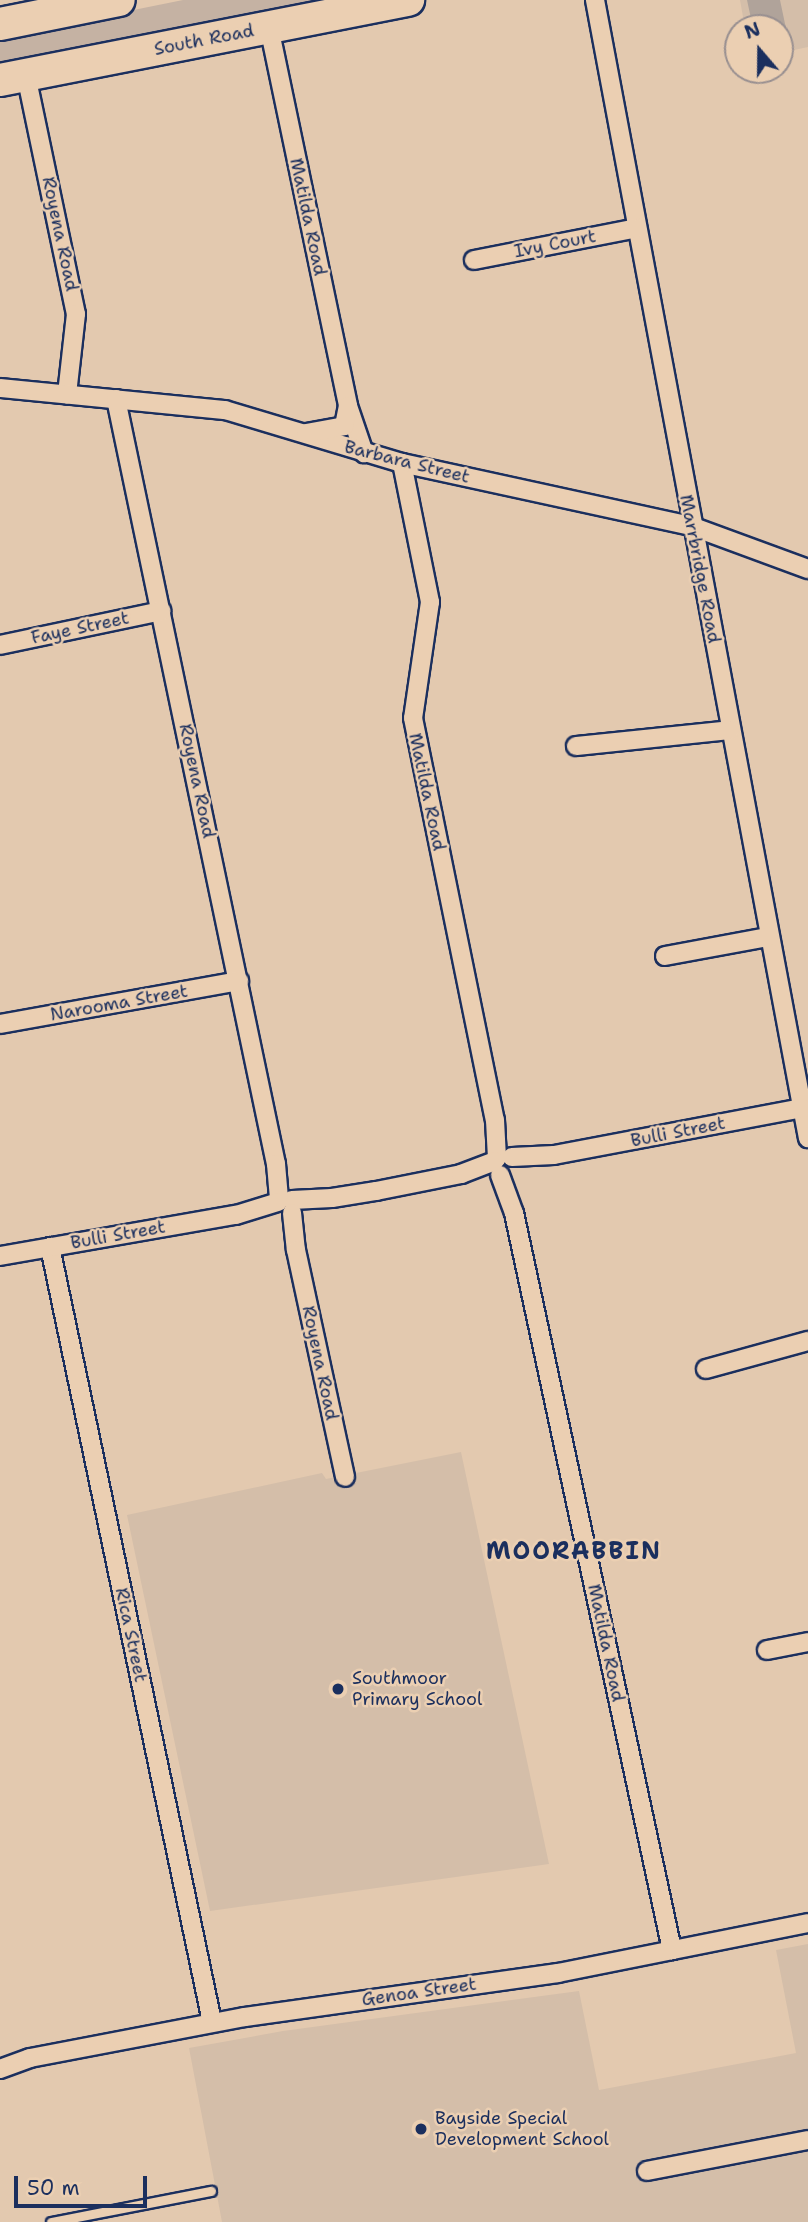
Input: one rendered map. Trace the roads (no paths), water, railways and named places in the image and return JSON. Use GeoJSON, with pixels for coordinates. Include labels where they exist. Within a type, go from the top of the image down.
{"type":"FeatureCollection","features":[{"type":"Feature","properties":{"kind":"highway"},"geometry":{"type":"LineString","coordinates":[[0,24],[119,0]]}},
{"type":"Feature","properties":{"kind":"highway","name":"South Road"},"geometry":{"type":"LineString","coordinates":[[13,78],[408,0]]}},
{"type":"Feature","properties":{"kind":"street","name":"Marrbridge Road"},"geometry":{"type":"LineString","coordinates":[[595,0],[691,526],[808,1138]]}},
{"type":"Feature","properties":{"kind":"street","name":"Matilda Road"},"geometry":{"type":"LineString","coordinates":[[269,27],[348,406],[364,453]]}},
{"type":"Feature","properties":{"kind":"street","name":"Royena Road"},"geometry":{"type":"LineString","coordinates":[[13,78],[76,314],[67,394]]}},
{"type":"Feature","properties":{"kind":"street","name":"Ivy Court"},"geometry":{"type":"LineString","coordinates":[[474,260],[637,228]]}},
{"type":"Feature","properties":{"kind":"street","name":"Barbara Street"},"geometry":{"type":"LineString","coordinates":[[0,388],[225,410],[402,463],[691,526],[808,569]]}},
{"type":"Feature","properties":{"kind":"street","name":"Royena Road"},"geometry":{"type":"LineString","coordinates":[[116,399],[276,1164],[345,1477]]}},
{"type":"Feature","properties":{"kind":"street"},"geometry":{"type":"LineString","coordinates":[[301,433],[344,425],[348,406]]}},
{"type":"Feature","properties":{"kind":"street","name":"Matilda Road"},"geometry":{"type":"LineString","coordinates":[[402,463],[430,601],[413,718],[514,1213],[671,1950]]}},
{"type":"Feature","properties":{"kind":"street","name":"Faye Street"},"geometry":{"type":"LineString","coordinates":[[0,645],[161,611]]}},
{"type":"Feature","properties":{"kind":"street"},"geometry":{"type":"LineString","coordinates":[[576,746],[730,730]]}},
{"type":"Feature","properties":{"kind":"street"},"geometry":{"type":"LineString","coordinates":[[665,956],[768,937]]}},
{"type":"Feature","properties":{"kind":"street","name":"Narooma Street"},"geometry":{"type":"LineString","coordinates":[[0,1024],[239,981]]}},
{"type":"Feature","properties":{"kind":"street","name":"Bulli Street"},"geometry":{"type":"LineString","coordinates":[[0,1256],[332,1198],[802,1108]]}},
{"type":"Feature","properties":{"kind":"street","name":"Rica Street"},"geometry":{"type":"LineString","coordinates":[[50,1247],[212,2022]]}},
{"type":"Feature","properties":{"kind":"street"},"geometry":{"type":"LineString","coordinates":[[706,1369],[808,1341]]}},
{"type":"Feature","properties":{"kind":"street"},"geometry":{"type":"LineString","coordinates":[[767,1650],[808,1642]]}},
{"type":"Feature","properties":{"kind":"street","name":"Genoa Street"},"geometry":{"type":"LineString","coordinates":[[0,2069],[30,2058],[212,2022],[558,1973],[808,1923]]}},
{"type":"Feature","properties":{"kind":"street","name":"Genoa Street"},"geometry":{"type":"LineString","coordinates":[[0,2059],[30,2058]]}},
{"type":"Feature","properties":{"kind":"street"},"geometry":{"type":"LineString","coordinates":[[646,2171],[808,2140]]}},
{"type":"Feature","properties":{"kind":"lane"},"geometry":{"type":"LineString","coordinates":[[51,2222],[211,2191]]}},
{"type":"Feature","properties":{"kind":"place","name":"Southmoor Primary School"},"geometry":{"type":"Point","coordinates":[338,1689]}},
{"type":"Feature","properties":{"kind":"place","name":"Bayside Special Development School"},"geometry":{"type":"Point","coordinates":[421,2129]}},
{"type":"Feature","properties":{"kind":"district","name":"MOORABBIN"},"geometry":{"type":"Point","coordinates":[574,1552]}}]}
